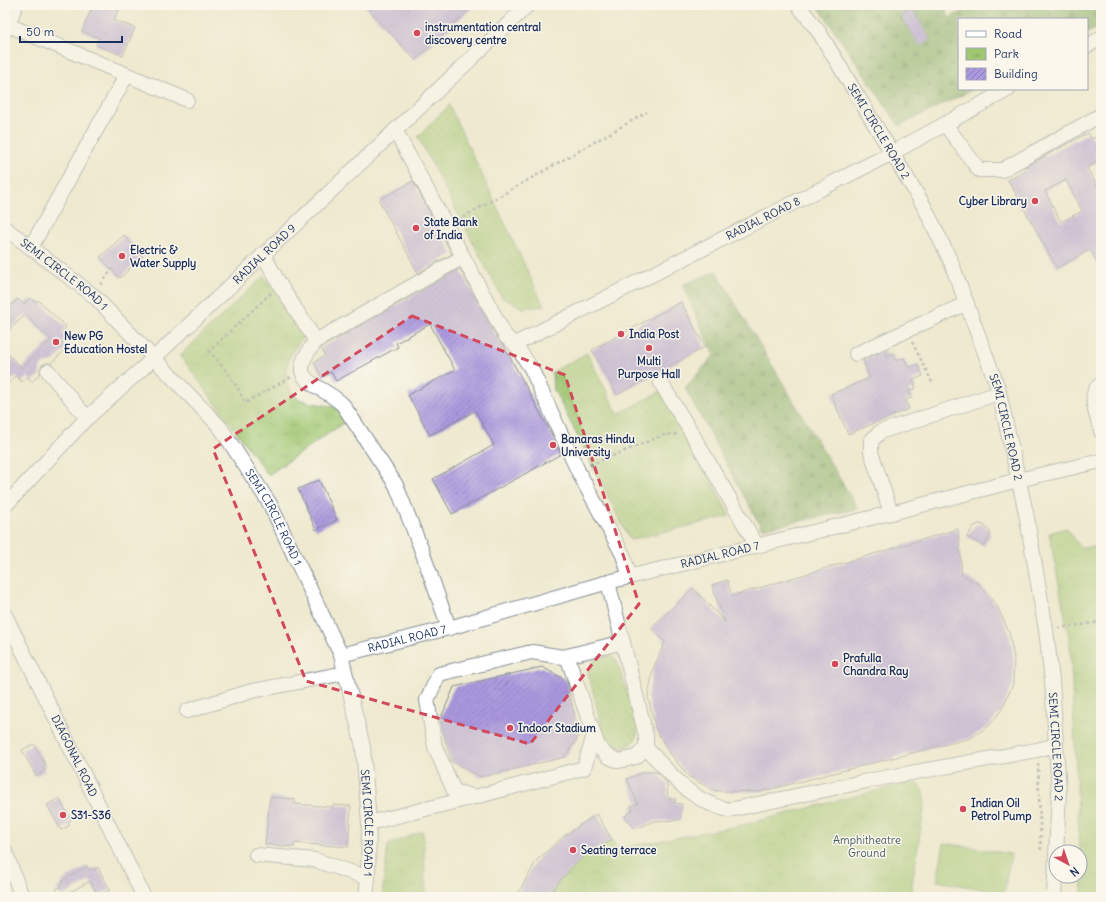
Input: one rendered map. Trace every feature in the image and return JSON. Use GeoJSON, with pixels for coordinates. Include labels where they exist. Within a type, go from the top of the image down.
{"type":"FeatureCollection","features":[{"type":"Feature","properties":{"kind":"lane"},"geometry":{"type":"LineString","coordinates":[[16,5],[6,28],[187,100]]}},
{"type":"Feature","properties":{"kind":"lane","name":"RADIAL ROAD 9"},"geometry":{"type":"LineString","coordinates":[[5,506],[87,418],[154,358],[528,5]]}},
{"type":"Feature","properties":{"kind":"lane","name":"SEMI CIRCLE ROAD 2"},"geometry":{"type":"LineString","coordinates":[[798,5],[819,32],[927,212],[951,262],[999,393],[1026,513],[1046,630],[1052,681],[1059,793],[1054,897]]}},
{"type":"Feature","properties":{"kind":"lane"},"geometry":{"type":"LineString","coordinates":[[1088,45],[1101,38]]}},
{"type":"Feature","properties":{"kind":"lane"},"geometry":{"type":"LineString","coordinates":[[31,247],[126,76]]}},
{"type":"Feature","properties":{"kind":"lane","name":"RADIAL ROAD 8"},"geometry":{"type":"LineString","coordinates":[[514,344],[892,153],[1007,90]]}},
{"type":"Feature","properties":{"kind":"lane"},"geometry":{"type":"LineString","coordinates":[[945,124],[979,170],[1002,170],[1101,115]]}},
{"type":"Feature","properties":{"kind":"lane"},"geometry":{"type":"LineString","coordinates":[[396,130],[506,337],[514,344],[531,368],[578,471],[622,554],[630,577]]}},
{"type":"Feature","properties":{"kind":"lane","name":"SEMI CIRCLE ROAD 1"},"geometry":{"type":"LineString","coordinates":[[5,228],[94,296],[154,358],[220,427],[270,504],[341,655],[363,747],[370,824],[366,897]]}},
{"type":"Feature","properties":{"kind":"lane"},"geometry":{"type":"LineString","coordinates":[[263,254],[280,285],[316,341]]}},
{"type":"Feature","properties":{"kind":"lane"},"geometry":{"type":"LineString","coordinates":[[449,628],[422,551],[396,485],[343,406],[335,397],[313,386],[302,374],[301,364],[306,354],[316,341],[463,257]]}},
{"type":"Feature","properties":{"kind":"lane"},"geometry":{"type":"LineString","coordinates":[[856,354],[967,303]]}},
{"type":"Feature","properties":{"kind":"lane"},"geometry":{"type":"LineString","coordinates":[[48,371],[87,418]]}},
{"type":"Feature","properties":{"kind":"lane"},"geometry":{"type":"LineString","coordinates":[[661,383],[757,546]]}},
{"type":"Feature","properties":{"kind":"lane"},"geometry":{"type":"LineString","coordinates":[[1101,384],[1094,393],[1094,401],[1101,431]]}},
{"type":"Feature","properties":{"kind":"lane"},"geometry":{"type":"LineString","coordinates":[[891,514],[871,452],[871,441],[880,432],[999,393]]}},
{"type":"Feature","properties":{"kind":"lane","name":"RADIAL ROAD 7"},"geometry":{"type":"LineString","coordinates":[[341,655],[449,628],[608,582],[891,514],[1018,480],[1101,461]]}},
{"type":"Feature","properties":{"kind":"lane"},"geometry":{"type":"LineString","coordinates":[[608,582],[646,736],[646,748],[675,779],[692,794],[710,804],[729,810],[872,780],[1037,750],[1056,745]]}},
{"type":"Feature","properties":{"kind":"lane","name":"DIAGONAL ROAD"},"geometry":{"type":"LineString","coordinates":[[5,615],[144,897]]}},
{"type":"Feature","properties":{"kind":"lane"},"geometry":{"type":"LineString","coordinates":[[475,797],[454,791],[435,747],[427,700],[440,674],[532,652],[563,657],[623,642]]}},
{"type":"Feature","properties":{"kind":"lane"},"geometry":{"type":"LineString","coordinates":[[567,656],[598,746],[607,756],[619,762],[636,757],[646,748]]}},
{"type":"Feature","properties":{"kind":"lane"},"geometry":{"type":"LineString","coordinates":[[187,711],[252,691],[345,673]]}},
{"type":"Feature","properties":{"kind":"lane"},"geometry":{"type":"LineString","coordinates":[[370,824],[584,768],[594,736]]}},
{"type":"Feature","properties":{"kind":"lane"},"geometry":{"type":"LineString","coordinates":[[256,855],[315,860],[368,878]]}},
{"type":"Feature","properties":{"kind":"lane"},"geometry":{"type":"LineString","coordinates":[[6,856],[22,897]]}},
{"type":"Feature","properties":{"kind":"path"},"geometry":{"type":"LineString","coordinates":[[447,226],[647,112]]}},
{"type":"Feature","properties":{"kind":"path"},"geometry":{"type":"LineString","coordinates":[[94,296],[112,269]]}},
{"type":"Feature","properties":{"kind":"path"},"geometry":{"type":"LineString","coordinates":[[280,285],[209,351],[226,369],[238,388],[245,403],[302,370]]}},
{"type":"Feature","properties":{"kind":"path"},"geometry":{"type":"LineString","coordinates":[[906,331],[933,384]]}},
{"type":"Feature","properties":{"kind":"path"},"geometry":{"type":"LineString","coordinates":[[578,471],[664,435],[691,432]]}},
{"type":"Feature","properties":{"kind":"path"},"geometry":{"type":"LineString","coordinates":[[1046,630],[1101,622]]}},
{"type":"Feature","properties":{"kind":"path"},"geometry":{"type":"LineString","coordinates":[[1037,750],[1041,858]]}},
{"type":"Feature","properties":{"kind":"highlighted area"},"geometry":{"type":"Polygon","coordinates":[[[412,316],[565,375],[639,604],[530,744],[306,681],[213,449],[412,316]]]}},
{"type":"Feature","properties":{"kind":"green space"},"geometry":{"type":"Polygon","coordinates":[[[817,5],[943,5],[949,18],[974,5],[1101,5],[1101,26],[1088,32],[1088,18],[958,18],[958,90],[972,90],[899,126],[817,5]]]}},
{"type":"Feature","properties":{"kind":"green space"},"geometry":{"type":"Polygon","coordinates":[[[449,105],[544,306],[523,308],[502,298],[418,137],[449,105]]]}},
{"type":"Feature","properties":{"kind":"green space"},"geometry":{"type":"Polygon","coordinates":[[[716,271],[858,509],[762,529],[685,388],[714,355],[682,285],[716,271]]]}},
{"type":"Feature","properties":{"kind":"green space"},"geometry":{"type":"Polygon","coordinates":[[[264,276],[305,334],[294,349],[288,361],[286,380],[291,391],[298,399],[337,407],[348,420],[268,475],[180,355],[264,276]]]}},
{"type":"Feature","properties":{"kind":"green space"},"geometry":{"type":"Polygon","coordinates":[[[587,353],[618,414],[663,390],[730,516],[630,540],[553,388],[552,372],[587,353]]]}},
{"type":"Feature","properties":{"kind":"green space"},"geometry":{"type":"Polygon","coordinates":[[[1067,528],[1080,547],[1101,547],[1101,897],[1082,897],[1081,884],[1088,884],[1088,844],[1079,844],[1070,643],[1049,533],[1067,528]]]}},
{"type":"Feature","properties":{"kind":"green space"},"geometry":{"type":"Polygon","coordinates":[[[610,655],[617,661],[638,726],[636,737],[632,744],[624,747],[613,747],[605,739],[588,672],[596,660],[610,655]]]}},
{"type":"Feature","properties":{"kind":"green space","name":"Amphitheatre Ground"},"geometry":{"type":"Polygon","coordinates":[[[907,783],[917,783],[922,790],[925,802],[910,897],[516,897],[537,860],[564,836],[597,814],[617,849],[742,825],[907,783]]]}},
{"type":"Feature","properties":{"kind":"green space"},"geometry":{"type":"Polygon","coordinates":[[[423,831],[426,897],[382,897],[388,845],[423,831]]]}},
{"type":"Feature","properties":{"kind":"green space"},"geometry":{"type":"Polygon","coordinates":[[[944,843],[1011,854],[1004,893],[937,881],[944,843]]]}},
{"type":"Feature","properties":{"kind":"building"},"geometry":{"type":"Polygon","coordinates":[[[93,5],[121,5],[114,20],[135,28],[123,56],[96,45],[99,38],[82,31],[93,5]]]}},
{"type":"Feature","properties":{"kind":"building","name":"instrumentation central discovery centre"},"geometry":{"type":"Polygon","coordinates":[[[364,5],[475,5],[415,60],[364,5]]]}},
{"type":"Feature","properties":{"kind":"building"},"geometry":{"type":"Polygon","coordinates":[[[911,7],[930,39],[919,46],[900,14],[911,7]]]}},
{"type":"Feature","properties":{"kind":"building","name":"Cyber Library"},"geometry":{"type":"Polygon","coordinates":[[[1088,133],[1092,139],[1101,134],[1101,160],[1087,168],[1101,192],[1101,270],[1090,250],[1057,268],[1008,180],[1026,171],[1025,167],[1088,133]],[[1066,180],[1045,191],[1061,222],[1082,211],[1066,180]]]}},
{"type":"Feature","properties":{"kind":"building","name":"State Bank of India"},"geometry":{"type":"Polygon","coordinates":[[[413,181],[452,254],[418,273],[379,200],[413,181]]]}},
{"type":"Feature","properties":{"kind":"building","name":"Electric & Water Supply"},"geometry":{"type":"Polygon","coordinates":[[[124,235],[143,256],[120,278],[100,257],[124,235]]]}},
{"type":"Feature","properties":{"kind":"building"},"geometry":{"type":"Polygon","coordinates":[[[460,269],[499,341],[504,346],[561,454],[452,514],[433,479],[494,445],[475,411],[430,435],[408,395],[455,370],[430,324],[396,343],[398,347],[336,381],[331,372],[322,377],[314,362],[325,356],[321,349],[322,347],[460,269]]]}},
{"type":"Feature","properties":{"kind":"building","name":"New PG Education Hostel"},"geometry":{"type":"Polygon","coordinates":[[[30,298],[35,302],[38,300],[66,327],[62,332],[68,339],[61,344],[66,349],[51,363],[42,365],[40,368],[40,374],[32,382],[28,377],[22,382],[16,376],[5,386],[5,351],[22,368],[51,340],[25,315],[5,334],[5,311],[18,299],[24,304],[30,298]]]}},
{"type":"Feature","properties":{"kind":"building","name":"Multi Purpose Hall"},"geometry":{"type":"Polygon","coordinates":[[[681,302],[705,347],[617,395],[592,350],[681,302]]]}},
{"type":"Feature","properties":{"kind":"building"},"geometry":{"type":"Polygon","coordinates":[[[885,350],[887,356],[892,353],[896,361],[904,358],[909,368],[918,364],[923,376],[913,380],[916,388],[909,391],[912,398],[906,400],[909,409],[848,434],[831,394],[870,378],[863,360],[885,350]]]}},
{"type":"Feature","properties":{"kind":"building"},"geometry":{"type":"Polygon","coordinates":[[[319,480],[337,520],[316,530],[298,489],[319,480]]]}},
{"type":"Feature","properties":{"kind":"building"},"geometry":{"type":"Polygon","coordinates":[[[979,524],[984,525],[990,532],[990,536],[984,546],[967,537],[974,526],[979,524]]]}},
{"type":"Feature","properties":{"kind":"building","name":"Prafulla Chandra Ray"},"geometry":{"type":"Polygon","coordinates":[[[958,529],[962,575],[979,584],[997,606],[1009,632],[1014,658],[1013,684],[1002,709],[990,725],[971,738],[759,792],[715,791],[688,776],[670,753],[656,730],[648,697],[653,669],[665,642],[651,628],[693,588],[725,622],[712,585],[727,580],[732,596],[958,529]]]}},
{"type":"Feature","properties":{"kind":"building","name":"Indoor Stadium"},"geometry":{"type":"Polygon","coordinates":[[[542,667],[566,680],[567,682],[579,736],[565,757],[481,777],[451,761],[440,720],[454,687],[542,667]]]}},
{"type":"Feature","properties":{"kind":"building"},"geometry":{"type":"Polygon","coordinates":[[[34,744],[46,766],[43,767],[45,771],[36,776],[22,750],[34,744]]]}},
{"type":"Feature","properties":{"kind":"building"},"geometry":{"type":"Polygon","coordinates":[[[644,772],[657,772],[667,783],[668,798],[676,799],[674,803],[682,804],[680,820],[654,821],[635,829],[625,816],[633,810],[631,806],[638,804],[627,779],[644,772]]]}},
{"type":"Feature","properties":{"kind":"building"},"geometry":{"type":"Polygon","coordinates":[[[270,797],[295,799],[295,804],[333,807],[333,805],[351,806],[348,847],[294,843],[294,847],[265,844],[270,797]]]}},
{"type":"Feature","properties":{"kind":"building","name":"S31-S36"},"geometry":{"type":"Polygon","coordinates":[[[59,798],[71,820],[68,822],[70,825],[61,830],[47,805],[59,798]]]}},
{"type":"Feature","properties":{"kind":"building","name":"Seating terrace"},"geometry":{"type":"Polygon","coordinates":[[[597,814],[612,840],[581,859],[561,879],[548,897],[516,897],[537,860],[564,836],[597,814]]]}},
{"type":"Feature","properties":{"kind":"building"},"geometry":{"type":"Polygon","coordinates":[[[87,866],[89,870],[93,868],[94,870],[98,867],[110,890],[98,896],[90,881],[61,897],[56,889],[61,886],[60,884],[63,883],[62,881],[87,866]]]}},
{"type":"Feature","properties":{"kind":"place","name":"instrumentation central discovery centre"},"geometry":{"type":"Point","coordinates":[417,33]}},
{"type":"Feature","properties":{"kind":"place","name":"Cyber Library"},"geometry":{"type":"Point","coordinates":[1035,201]}},
{"type":"Feature","properties":{"kind":"place","name":"State Bank of India"},"geometry":{"type":"Point","coordinates":[416,228]}},
{"type":"Feature","properties":{"kind":"place","name":"Electric & Water Supply"},"geometry":{"type":"Point","coordinates":[122,256]}},
{"type":"Feature","properties":{"kind":"place","name":"India Post"},"geometry":{"type":"Point","coordinates":[621,334]}},
{"type":"Feature","properties":{"kind":"place","name":"New PG Education Hostel"},"geometry":{"type":"Point","coordinates":[56,342]}},
{"type":"Feature","properties":{"kind":"place","name":"Multi Purpose Hall"},"geometry":{"type":"Point","coordinates":[649,348]}},
{"type":"Feature","properties":{"kind":"place","name":"Banaras Hindu University"},"geometry":{"type":"Point","coordinates":[553,445]}},
{"type":"Feature","properties":{"kind":"place","name":"Prafulla Chandra Ray"},"geometry":{"type":"Point","coordinates":[835,664]}},
{"type":"Feature","properties":{"kind":"place","name":"Indoor Stadium"},"geometry":{"type":"Point","coordinates":[510,728]}},
{"type":"Feature","properties":{"kind":"place","name":"Indian Oil Petrol Pump"},"geometry":{"type":"Point","coordinates":[963,809]}},
{"type":"Feature","properties":{"kind":"place","name":"S31-S36"},"geometry":{"type":"Point","coordinates":[63,815]}},
{"type":"Feature","properties":{"kind":"place","name":"Seating terrace"},"geometry":{"type":"Point","coordinates":[573,850]}}]}
